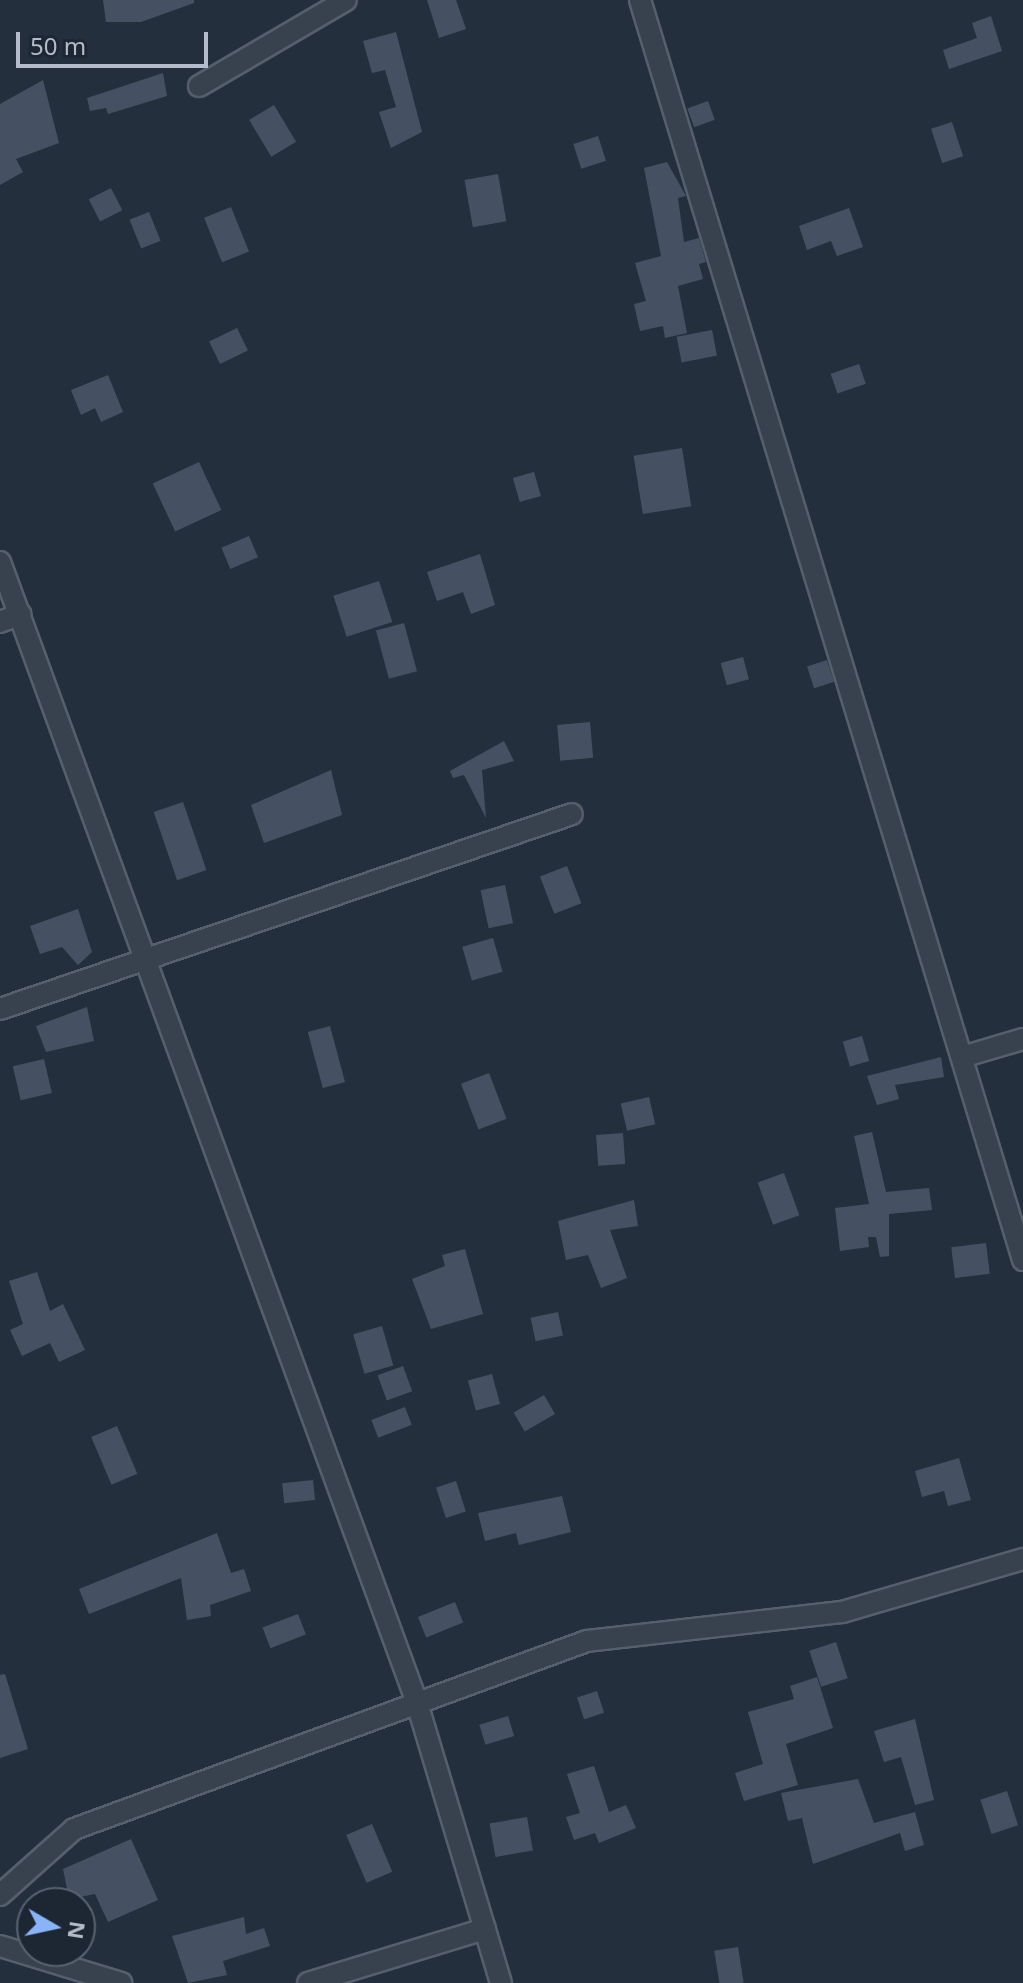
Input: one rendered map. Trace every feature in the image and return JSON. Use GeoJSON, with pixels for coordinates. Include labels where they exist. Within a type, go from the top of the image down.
{"type":"FeatureCollection","features":[{"type":"Feature","properties":{"kind":"street"},"geometry":{"type":"LineString","coordinates":[[199,86],[346,0]]}},
{"type":"Feature","properties":{"kind":"street"},"geometry":{"type":"LineString","coordinates":[[640,0],[1023,1260]]}},
{"type":"Feature","properties":{"kind":"street"},"geometry":{"type":"LineString","coordinates":[[0,562],[148,959],[417,1703],[501,1983]]}},
{"type":"Feature","properties":{"kind":"street"},"geometry":{"type":"LineString","coordinates":[[0,622],[21,614]]}},
{"type":"Feature","properties":{"kind":"street"},"geometry":{"type":"LineString","coordinates":[[0,1009],[572,814]]}},
{"type":"Feature","properties":{"kind":"street"},"geometry":{"type":"LineString","coordinates":[[962,1057],[1023,1039]]}},
{"type":"Feature","properties":{"kind":"street"},"geometry":{"type":"LineString","coordinates":[[0,1895],[74,1829],[587,1641],[842,1612],[1023,1559]]}},
{"type":"Feature","properties":{"kind":"street"},"geometry":{"type":"LineString","coordinates":[[308,1983],[485,1929]]}},
{"type":"Feature","properties":{"kind":"street"},"geometry":{"type":"LineString","coordinates":[[0,1946],[121,1983]]}},
{"type":"Feature","properties":{"kind":"building"},"geometry":{"type":"Polygon","coordinates":[[[103,0],[194,0],[194,3],[141,22],[106,22],[103,0]]]}},
{"type":"Feature","properties":{"kind":"building"},"geometry":{"type":"Polygon","coordinates":[[[427,0],[456,0],[466,29],[439,38],[427,0]]]}},
{"type":"Feature","properties":{"kind":"building"},"geometry":{"type":"Polygon","coordinates":[[[991,16],[1002,51],[949,69],[943,50],[977,38],[972,23],[991,16]]]}},
{"type":"Feature","properties":{"kind":"building"},"geometry":{"type":"Polygon","coordinates":[[[396,32],[422,132],[391,148],[379,112],[396,107],[385,70],[372,73],[363,41],[396,32]]]}},
{"type":"Feature","properties":{"kind":"building"},"geometry":{"type":"Polygon","coordinates":[[[163,73],[167,96],[108,114],[106,108],[90,111],[87,98],[163,73]]]}},
{"type":"Feature","properties":{"kind":"building"},"geometry":{"type":"Polygon","coordinates":[[[43,80],[59,143],[16,159],[23,172],[0,185],[0,104],[43,80]]]}},
{"type":"Feature","properties":{"kind":"building"},"geometry":{"type":"Polygon","coordinates":[[[708,101],[715,120],[694,127],[687,109],[708,101]]]}},
{"type":"Feature","properties":{"kind":"building"},"geometry":{"type":"Polygon","coordinates":[[[274,105],[296,142],[271,157],[249,120],[274,105]]]}},
{"type":"Feature","properties":{"kind":"building"},"geometry":{"type":"Polygon","coordinates":[[[952,122],[963,156],[942,163],[931,129],[952,122]]]}},
{"type":"Feature","properties":{"kind":"building"},"geometry":{"type":"Polygon","coordinates":[[[598,136],[606,161],[581,169],[573,144],[598,136]]]}},
{"type":"Feature","properties":{"kind":"building"},"geometry":{"type":"Polygon","coordinates":[[[667,162],[686,196],[678,198],[684,242],[699,238],[706,262],[699,264],[703,279],[678,286],[687,333],[665,338],[663,326],[640,331],[634,304],[646,301],[635,263],[661,256],[644,168],[667,162]]]}},
{"type":"Feature","properties":{"kind":"building"},"geometry":{"type":"Polygon","coordinates":[[[498,174],[506,221],[473,227],[465,180],[498,174]]]}},
{"type":"Feature","properties":{"kind":"building"},"geometry":{"type":"Polygon","coordinates":[[[111,188],[122,210],[100,222],[89,199],[111,188]]]}},
{"type":"Feature","properties":{"kind":"building"},"geometry":{"type":"Polygon","coordinates":[[[231,207],[249,252],[222,262],[204,218],[231,207]]]}},
{"type":"Feature","properties":{"kind":"building"},"geometry":{"type":"Polygon","coordinates":[[[849,208],[863,247],[837,256],[831,241],[807,250],[799,226],[849,208]]]}},
{"type":"Feature","properties":{"kind":"building"},"geometry":{"type":"Polygon","coordinates":[[[149,212],[161,241],[141,249],[130,220],[149,212]]]}},
{"type":"Feature","properties":{"kind":"building"},"geometry":{"type":"Polygon","coordinates":[[[237,328],[248,350],[220,364],[209,342],[237,328]]]}},
{"type":"Feature","properties":{"kind":"building"},"geometry":{"type":"Polygon","coordinates":[[[712,330],[717,356],[682,362],[677,337],[712,330]]]}},
{"type":"Feature","properties":{"kind":"building"},"geometry":{"type":"Polygon","coordinates":[[[859,364],[866,384],[837,394],[831,374],[859,364]]]}},
{"type":"Feature","properties":{"kind":"building"},"geometry":{"type":"Polygon","coordinates":[[[108,375],[123,412],[101,422],[95,408],[81,415],[71,390],[108,375]]]}},
{"type":"Feature","properties":{"kind":"building"},"geometry":{"type":"Polygon","coordinates":[[[682,448],[691,506],[643,514],[634,456],[682,448]]]}},
{"type":"Feature","properties":{"kind":"building"},"geometry":{"type":"Polygon","coordinates":[[[199,462],[221,510],[175,532],[153,484],[199,462]]]}},
{"type":"Feature","properties":{"kind":"building"},"geometry":{"type":"Polygon","coordinates":[[[534,472],[541,496],[520,502],[513,478],[534,472]]]}},
{"type":"Feature","properties":{"kind":"building"},"geometry":{"type":"Polygon","coordinates":[[[249,536],[258,557],[230,569],[221,548],[249,536]]]}},
{"type":"Feature","properties":{"kind":"building"},"geometry":{"type":"Polygon","coordinates":[[[480,554],[495,605],[471,614],[463,592],[437,601],[427,572],[480,554]]]}},
{"type":"Feature","properties":{"kind":"building"},"geometry":{"type":"Polygon","coordinates":[[[379,581],[392,622],[347,637],[333,596],[379,581]]]}},
{"type":"Feature","properties":{"kind":"building"},"geometry":{"type":"Polygon","coordinates":[[[404,623],[417,671],[389,679],[376,631],[404,623]]]}},
{"type":"Feature","properties":{"kind":"building"},"geometry":{"type":"Polygon","coordinates":[[[743,657],[749,679],[727,685],[721,663],[743,657]]]}},
{"type":"Feature","properties":{"kind":"building"},"geometry":{"type":"Polygon","coordinates":[[[827,660],[834,682],[814,688],[807,666],[827,660]]]}},
{"type":"Feature","properties":{"kind":"building"},"geometry":{"type":"Polygon","coordinates":[[[590,722],[593,758],[560,761],[557,725],[590,722]]]}},
{"type":"Feature","properties":{"kind":"building"},"geometry":{"type":"Polygon","coordinates":[[[504,741],[514,761],[482,770],[486,818],[464,775],[453,778],[450,771],[504,741]]]}},
{"type":"Feature","properties":{"kind":"building"},"geometry":{"type":"Polygon","coordinates":[[[331,770],[342,815],[264,843],[251,805],[331,770]]]}},
{"type":"Feature","properties":{"kind":"building"},"geometry":{"type":"Polygon","coordinates":[[[183,802],[206,870],[177,880],[154,812],[183,802]]]}},
{"type":"Feature","properties":{"kind":"building"},"geometry":{"type":"Polygon","coordinates":[[[567,866],[581,903],[554,914],[540,876],[567,866]]]}},
{"type":"Feature","properties":{"kind":"building"},"geometry":{"type":"Polygon","coordinates":[[[505,885],[513,923],[489,928],[481,890],[505,885]]]}},
{"type":"Feature","properties":{"kind":"building"},"geometry":{"type":"Polygon","coordinates":[[[78,909],[92,952],[78,965],[62,947],[40,954],[30,926],[78,909]]]}},
{"type":"Feature","properties":{"kind":"building"},"geometry":{"type":"Polygon","coordinates":[[[493,938],[503,972],[472,980],[462,947],[493,938]]]}},
{"type":"Feature","properties":{"kind":"building"},"geometry":{"type":"Polygon","coordinates":[[[87,1007],[94,1041],[46,1052],[36,1026],[87,1007]]]}},
{"type":"Feature","properties":{"kind":"building"},"geometry":{"type":"Polygon","coordinates":[[[330,1026],[345,1082],[323,1088],[308,1032],[330,1026]]]}},
{"type":"Feature","properties":{"kind":"building"},"geometry":{"type":"Polygon","coordinates":[[[862,1036],[869,1061],[850,1067],[843,1042],[862,1036]]]}},
{"type":"Feature","properties":{"kind":"building"},"geometry":{"type":"Polygon","coordinates":[[[941,1057],[944,1077],[895,1085],[899,1099],[877,1105],[867,1076],[941,1057]]]}},
{"type":"Feature","properties":{"kind":"building"},"geometry":{"type":"Polygon","coordinates":[[[44,1059],[52,1093],[21,1100],[13,1066],[44,1059]]]}},
{"type":"Feature","properties":{"kind":"building"},"geometry":{"type":"Polygon","coordinates":[[[489,1073],[507,1119],[479,1129],[461,1084],[489,1073]]]}},
{"type":"Feature","properties":{"kind":"building"},"geometry":{"type":"Polygon","coordinates":[[[649,1097],[655,1124],[627,1131],[621,1104],[649,1097]]]}},
{"type":"Feature","properties":{"kind":"building"},"geometry":{"type":"Polygon","coordinates":[[[872,1132],[886,1192],[929,1188],[932,1210],[889,1214],[889,1256],[880,1257],[876,1237],[868,1237],[869,1247],[840,1251],[835,1208],[869,1204],[854,1136],[872,1132]]]}},
{"type":"Feature","properties":{"kind":"building"},"geometry":{"type":"Polygon","coordinates":[[[623,1133],[625,1164],[598,1166],[596,1135],[623,1133]]]}},
{"type":"Feature","properties":{"kind":"building"},"geometry":{"type":"Polygon","coordinates":[[[784,1173],[799,1215],[773,1225],[758,1183],[784,1173]]]}},
{"type":"Feature","properties":{"kind":"building"},"geometry":{"type":"Polygon","coordinates":[[[634,1200],[638,1226],[610,1230],[627,1278],[601,1288],[588,1255],[566,1260],[558,1221],[634,1200]]]}},
{"type":"Feature","properties":{"kind":"building"},"geometry":{"type":"Polygon","coordinates":[[[986,1243],[990,1274],[955,1278],[951,1247],[986,1243]]]}},
{"type":"Feature","properties":{"kind":"building"},"geometry":{"type":"Polygon","coordinates":[[[465,1249],[483,1314],[431,1329],[412,1279],[445,1266],[442,1255],[465,1249]]]}},
{"type":"Feature","properties":{"kind":"building"},"geometry":{"type":"Polygon","coordinates":[[[37,1272],[50,1311],[63,1304],[85,1350],[59,1362],[50,1343],[22,1356],[10,1330],[23,1324],[9,1281],[37,1272]]]}},
{"type":"Feature","properties":{"kind":"building"},"geometry":{"type":"Polygon","coordinates":[[[558,1312],[563,1335],[536,1341],[531,1318],[558,1312]]]}},
{"type":"Feature","properties":{"kind":"building"},"geometry":{"type":"Polygon","coordinates":[[[382,1326],[393,1365],[364,1374],[353,1334],[382,1326]]]}},
{"type":"Feature","properties":{"kind":"building"},"geometry":{"type":"Polygon","coordinates":[[[403,1366],[412,1391],[387,1401],[378,1375],[403,1366]]]}},
{"type":"Feature","properties":{"kind":"building"},"geometry":{"type":"Polygon","coordinates":[[[492,1374],[500,1404],[476,1410],[468,1380],[492,1374]]]}},
{"type":"Feature","properties":{"kind":"building"},"geometry":{"type":"Polygon","coordinates":[[[544,1395],[555,1414],[525,1432],[514,1412],[544,1395]]]}},
{"type":"Feature","properties":{"kind":"building"},"geometry":{"type":"Polygon","coordinates":[[[405,1407],[412,1425],[378,1438],[371,1420],[405,1407]]]}},
{"type":"Feature","properties":{"kind":"building"},"geometry":{"type":"Polygon","coordinates":[[[117,1426],[137,1474],[112,1485],[91,1437],[117,1426]]]}},
{"type":"Feature","properties":{"kind":"building"},"geometry":{"type":"Polygon","coordinates":[[[959,1458],[971,1500],[948,1506],[944,1491],[922,1497],[915,1471],[959,1458]]]}},
{"type":"Feature","properties":{"kind":"building"},"geometry":{"type":"Polygon","coordinates":[[[313,1480],[315,1500],[284,1503],[282,1483],[313,1480]]]}},
{"type":"Feature","properties":{"kind":"building"},"geometry":{"type":"Polygon","coordinates":[[[456,1481],[466,1511],[446,1518],[436,1487],[456,1481]]]}},
{"type":"Feature","properties":{"kind":"building"},"geometry":{"type":"Polygon","coordinates":[[[562,1496],[571,1532],[519,1545],[516,1533],[485,1541],[478,1513],[562,1496]]]}},
{"type":"Feature","properties":{"kind":"building"},"geometry":{"type":"Polygon","coordinates":[[[217,1533],[231,1573],[244,1569],[251,1591],[210,1605],[211,1616],[187,1620],[181,1578],[89,1614],[79,1589],[217,1533]]]}},
{"type":"Feature","properties":{"kind":"building"},"geometry":{"type":"Polygon","coordinates":[[[455,1602],[463,1622],[426,1637],[418,1617],[455,1602]]]}},
{"type":"Feature","properties":{"kind":"building"},"geometry":{"type":"Polygon","coordinates":[[[298,1614],[306,1635],[270,1648],[263,1628],[298,1614]]]}},
{"type":"Feature","properties":{"kind":"building"},"geometry":{"type":"Polygon","coordinates":[[[836,1642],[848,1678],[821,1687],[809,1651],[836,1642]]]}},
{"type":"Feature","properties":{"kind":"building"},"geometry":{"type":"Polygon","coordinates":[[[5,1674],[28,1749],[0,1758],[0,1675],[5,1674]]]}},
{"type":"Feature","properties":{"kind":"building"},"geometry":{"type":"Polygon","coordinates":[[[817,1677],[833,1728],[786,1744],[798,1785],[744,1801],[735,1773],[763,1764],[748,1712],[794,1699],[790,1686],[817,1677]]]}},
{"type":"Feature","properties":{"kind":"building"},"geometry":{"type":"Polygon","coordinates":[[[597,1691],[604,1713],[584,1719],[577,1697],[597,1691]]]}},
{"type":"Feature","properties":{"kind":"building"},"geometry":{"type":"Polygon","coordinates":[[[508,1716],[514,1736],[485,1745],[479,1725],[508,1716]]]}},
{"type":"Feature","properties":{"kind":"building"},"geometry":{"type":"Polygon","coordinates":[[[915,1719],[934,1800],[915,1805],[901,1757],[884,1762],[874,1731],[915,1719]]]}},
{"type":"Feature","properties":{"kind":"building"},"geometry":{"type":"Polygon","coordinates":[[[594,1766],[609,1812],[626,1805],[636,1828],[599,1843],[595,1833],[574,1840],[566,1817],[580,1813],[567,1774],[594,1766]]]}},
{"type":"Feature","properties":{"kind":"building"},"geometry":{"type":"Polygon","coordinates":[[[858,1779],[874,1823],[915,1812],[924,1845],[905,1851],[900,1833],[813,1864],[802,1818],[788,1821],[781,1793],[858,1779]]]}},
{"type":"Feature","properties":{"kind":"building"},"geometry":{"type":"Polygon","coordinates":[[[1007,1791],[1018,1825],[991,1834],[980,1800],[1007,1791]]]}},
{"type":"Feature","properties":{"kind":"building"},"geometry":{"type":"Polygon","coordinates":[[[527,1817],[533,1850],[495,1857],[490,1824],[527,1817]]]}},
{"type":"Feature","properties":{"kind":"building"},"geometry":{"type":"Polygon","coordinates":[[[372,1824],[392,1872],[367,1883],[346,1835],[372,1824]]]}},
{"type":"Feature","properties":{"kind":"building"},"geometry":{"type":"Polygon","coordinates":[[[131,1839],[158,1900],[108,1922],[96,1896],[96,1887],[67,1887],[63,1869],[131,1839]]]}},
{"type":"Feature","properties":{"kind":"building"},"geometry":{"type":"Polygon","coordinates":[[[244,1917],[246,1934],[264,1928],[270,1946],[223,1961],[227,1975],[188,1983],[172,1936],[244,1917]]]}},
{"type":"Feature","properties":{"kind":"building"},"geometry":{"type":"Polygon","coordinates":[[[738,1947],[744,1983],[719,1983],[714,1951],[738,1947]]]}}]}
